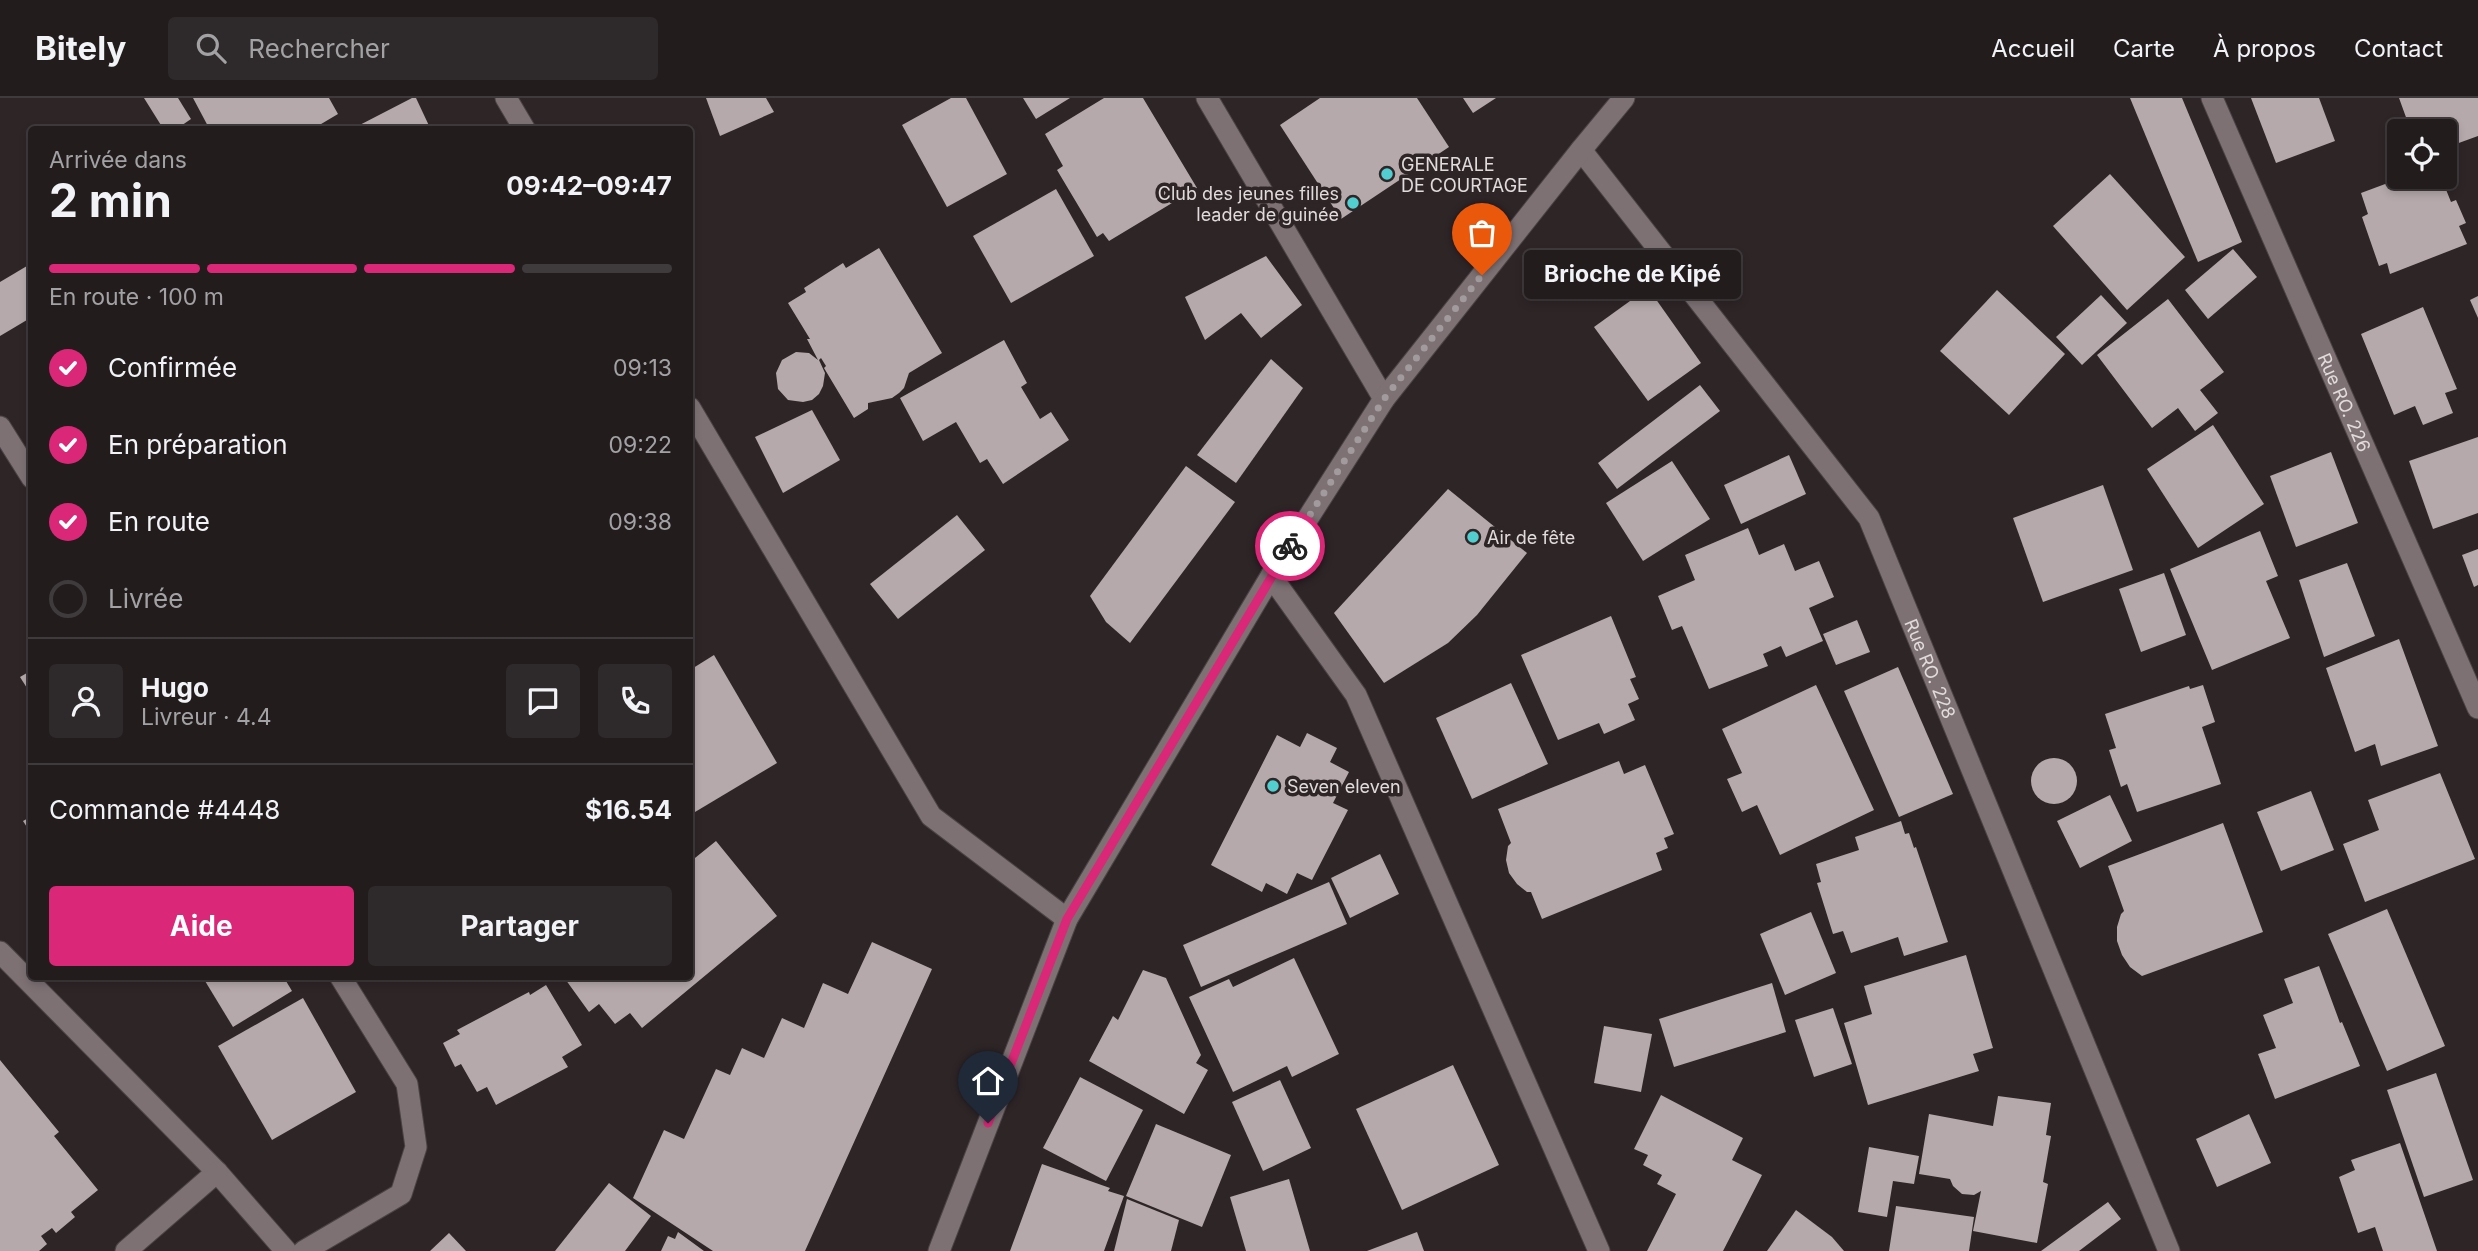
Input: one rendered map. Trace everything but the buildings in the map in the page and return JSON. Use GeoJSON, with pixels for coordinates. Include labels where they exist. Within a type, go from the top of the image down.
{"type":"FeatureCollection","features":[{"type":"Feature","properties":{"kind":"street"},"geometry":{"type":"LineString","coordinates":[[506,98],[522,126]]}},
{"type":"Feature","properties":{"kind":"street"},"geometry":{"type":"LineString","coordinates":[[1207,98],[1384,399]]}},
{"type":"Feature","properties":{"kind":"street"},"geometry":{"type":"LineString","coordinates":[[939,1251],[1067,919],[1270,576],[1384,399],[1624,98]]}},
{"type":"Feature","properties":{"kind":"street","name":"Rue RO. 226"},"geometry":{"type":"LineString","coordinates":[[2212,98],[2478,708]]}},
{"type":"Feature","properties":{"kind":"street","name":"Rue RO. 228"},"geometry":{"type":"LineString","coordinates":[[1581,150],[1869,518],[2169,1251]]}},
{"type":"Feature","properties":{"kind":"street"},"geometry":{"type":"LineString","coordinates":[[693,413],[930,816],[1067,919]]}},
{"type":"Feature","properties":{"kind":"street"},"geometry":{"type":"LineString","coordinates":[[0,427],[28,472]]}},
{"type":"Feature","properties":{"kind":"street"},"geometry":{"type":"LineString","coordinates":[[1270,576],[1356,695],[1599,1251]]}},
{"type":"Feature","properties":{"kind":"street"},"geometry":{"type":"LineString","coordinates":[[0,952],[217,1172],[286,1251]]}},
{"type":"Feature","properties":{"kind":"street"},"geometry":{"type":"LineString","coordinates":[[304,1251],[401,1194],[416,1147],[407,1084],[342,980]]}},
{"type":"Feature","properties":{"kind":"street"},"geometry":{"type":"LineString","coordinates":[[126,1251],[217,1172]]}},
{"type":"Feature","properties":{"kind":"way so far"},"geometry":{"type":"LineString","coordinates":[[1290,546],[1384,399],[1482,275]]}},
{"type":"Feature","properties":{"kind":"place","name":"GENERALE DE COURTAGE"},"geometry":{"type":"Point","coordinates":[1387,174]}},
{"type":"Feature","properties":{"kind":"place","name":"Club des jeunes filles leader de guinée"},"geometry":{"type":"Point","coordinates":[1353,203]}},
{"type":"Feature","properties":{"kind":"place","name":"Brioche de Kipé"},"geometry":{"type":"Point","coordinates":[1482,275]}},
{"type":"Feature","properties":{"kind":"place","name":"Air de fête"},"geometry":{"type":"Point","coordinates":[1473,537]}},
{"type":"Feature","properties":{"kind":"place","name":"Seven eleven"},"geometry":{"type":"Point","coordinates":[1273,786]}},
{"type":"Feature","properties":{"kind":"route"},"geometry":{"type":"LineString","coordinates":[[988,1123],[1067,919],[1290,546]]}}]}
